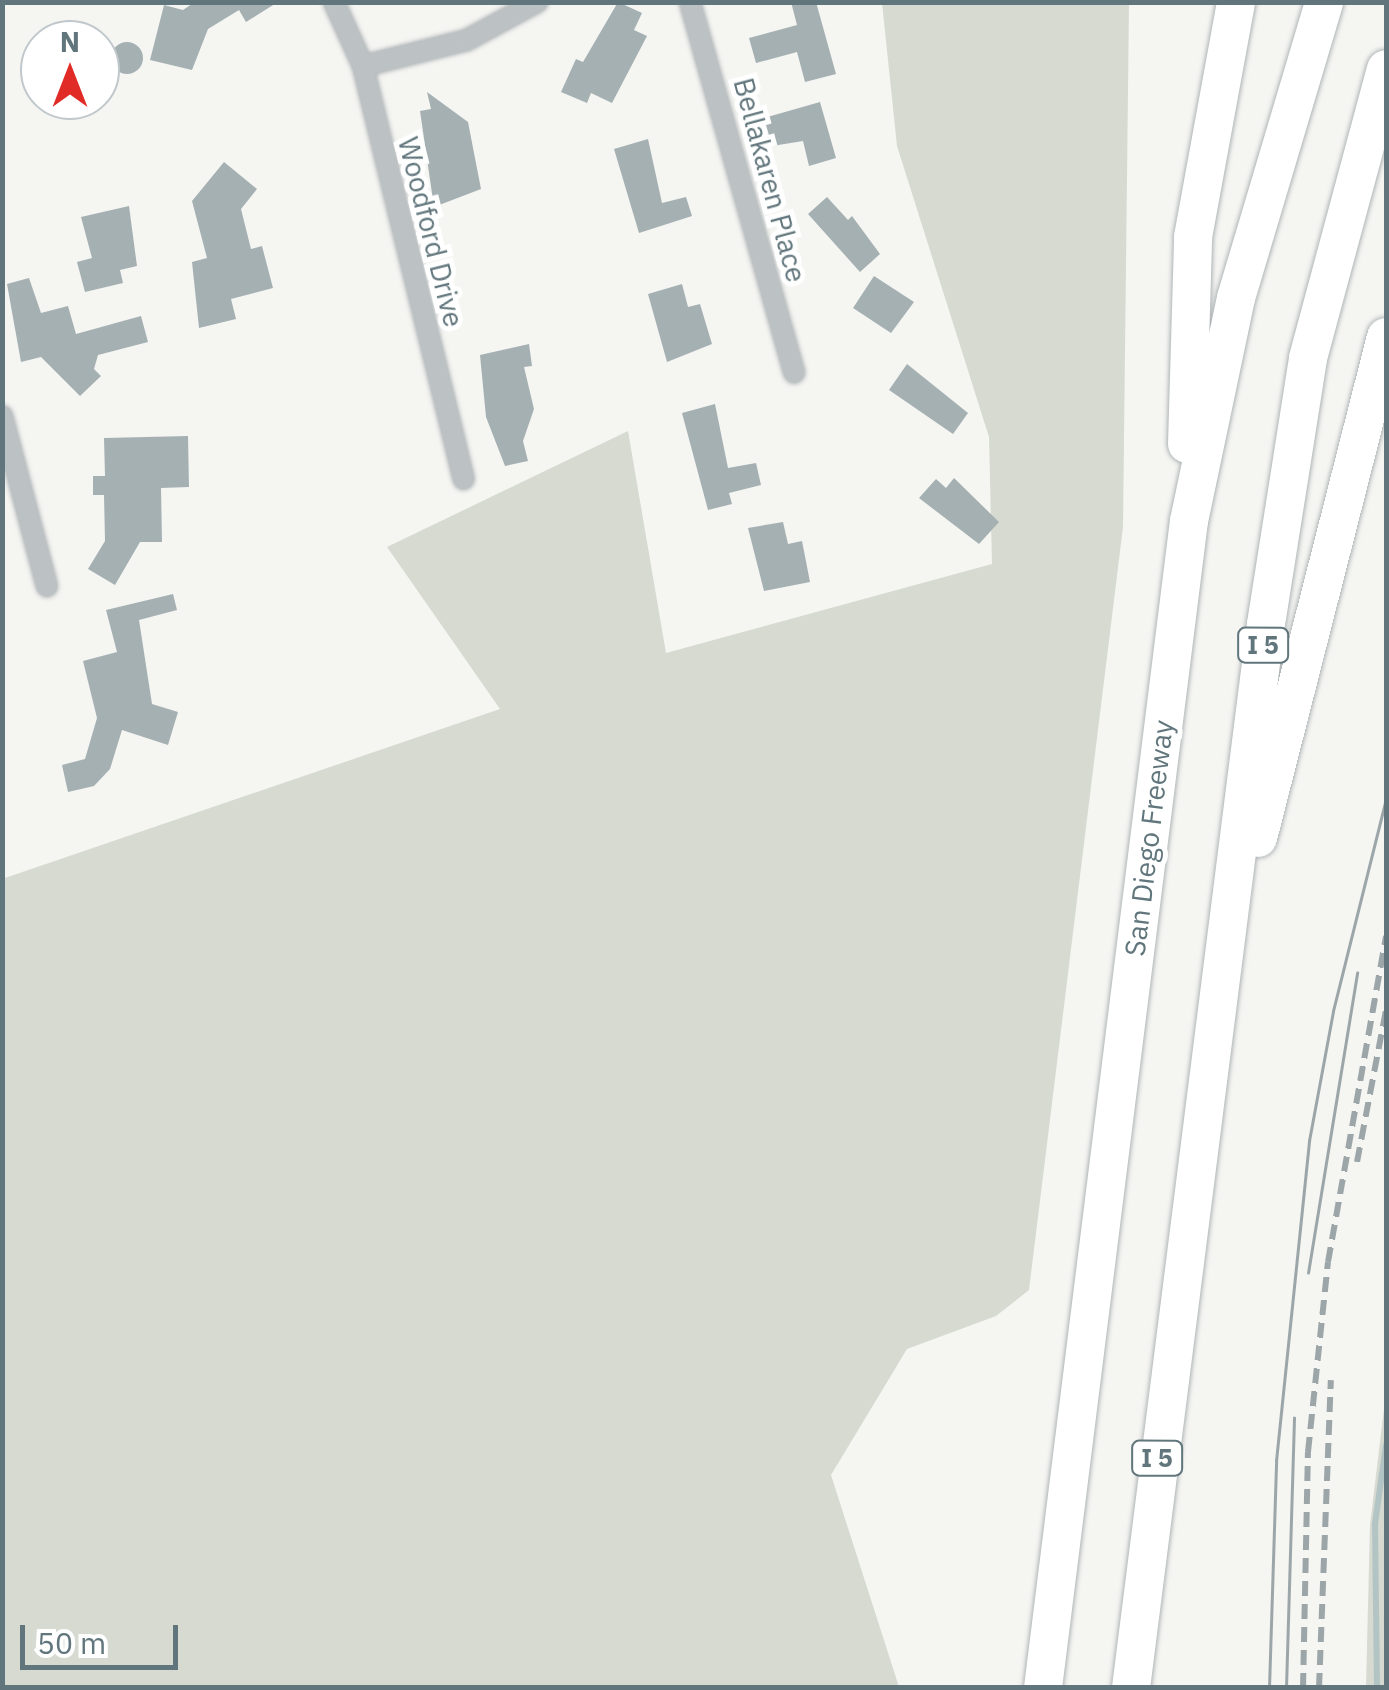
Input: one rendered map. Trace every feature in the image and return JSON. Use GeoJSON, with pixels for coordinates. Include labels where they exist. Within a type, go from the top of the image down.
{"type":"FeatureCollection","features":[{"type":"Feature","properties":{"kind":"highway"},"geometry":{"type":"LineString","coordinates":[[1188,521],[1193,237],[1236,2]]}},
{"type":"Feature","properties":{"kind":"highway","name":"San Diego Freeway"},"geometry":{"type":"LineString","coordinates":[[1043,1688],[1188,521],[1236,298],[1324,2]]}},
{"type":"Feature","properties":{"kind":"highway","name":"I 5"},"geometry":{"type":"LineString","coordinates":[[1131,1688],[1186,1230],[1308,358],[1386,68]]}},
{"type":"Feature","properties":{"kind":"highway"},"geometry":{"type":"LineString","coordinates":[[1186,1230],[1259,832],[1386,337]]}},
{"type":"Feature","properties":{"kind":"street","name":"Woodford Drive"},"geometry":{"type":"LineString","coordinates":[[334,2],[363,66],[464,478]]}},
{"type":"Feature","properties":{"kind":"street"},"geometry":{"type":"LineString","coordinates":[[363,66],[466,40],[538,2]]}},
{"type":"Feature","properties":{"kind":"street","name":"Bellakaren Place"},"geometry":{"type":"LineString","coordinates":[[690,2],[794,372]]}},
{"type":"Feature","properties":{"kind":"street"},"geometry":{"type":"LineString","coordinates":[[2,416],[47,586]]}},
{"type":"Feature","properties":{"kind":"shaded area"},"geometry":{"type":"Polygon","coordinates":[[[882,3],[1129,3],[1123,527],[1029,1290],[996,1316],[907,1349],[831,1475],[899,1687],[3,1687],[2,879],[500,709],[387,547],[628,431],[666,653],[992,564],[989,437],[897,146],[882,3]]]}},
{"type":"Feature","properties":{"kind":"shaded area"},"geometry":{"type":"Polygon","coordinates":[[[1386,1392],[1386,1687],[1366,1687],[1370,1525],[1386,1392]]]}},
{"type":"Feature","properties":{"kind":"building"},"geometry":{"type":"Polygon","coordinates":[[[195,2],[278,2],[246,22],[239,10],[208,29],[192,70],[150,60],[164,5],[183,10],[195,2]]]}},
{"type":"Feature","properties":{"kind":"building"},"geometry":{"type":"Polygon","coordinates":[[[618,2],[642,13],[634,30],[647,36],[612,103],[591,93],[587,103],[561,92],[576,59],[583,62],[618,2]]]}},
{"type":"Feature","properties":{"kind":"building"},"geometry":{"type":"Polygon","coordinates":[[[791,2],[816,2],[836,74],[805,82],[797,52],[756,63],[749,38],[797,25],[791,2]]]}},
{"type":"Feature","properties":{"kind":"building"},"geometry":{"type":"Polygon","coordinates":[[[133,43],[142,52],[138,69],[133,73],[120,72],[120,44],[133,43]]]}},
{"type":"Feature","properties":{"kind":"building"},"geometry":{"type":"Polygon","coordinates":[[[427,92],[468,122],[481,189],[434,207],[420,111],[431,109],[427,92]]]}},
{"type":"Feature","properties":{"kind":"building"},"geometry":{"type":"Polygon","coordinates":[[[820,102],[836,158],[809,166],[803,141],[772,146],[764,118],[820,102]]]}},
{"type":"Feature","properties":{"kind":"building"},"geometry":{"type":"Polygon","coordinates":[[[648,139],[662,203],[686,197],[692,216],[639,233],[614,149],[648,139]]]}},
{"type":"Feature","properties":{"kind":"building"},"geometry":{"type":"Polygon","coordinates":[[[224,162],[257,189],[241,209],[251,249],[262,246],[273,288],[231,299],[236,319],[199,328],[192,262],[207,258],[192,201],[224,162]]]}},
{"type":"Feature","properties":{"kind":"building"},"geometry":{"type":"Polygon","coordinates":[[[827,197],[848,220],[852,216],[880,254],[860,272],[808,214],[827,197]]]}},
{"type":"Feature","properties":{"kind":"building"},"geometry":{"type":"Polygon","coordinates":[[[129,206],[137,266],[120,270],[123,283],[85,292],[77,262],[92,258],[81,217],[129,206]]]}},
{"type":"Feature","properties":{"kind":"building"},"geometry":{"type":"Polygon","coordinates":[[[874,276],[914,302],[891,333],[853,308],[874,276]]]}},
{"type":"Feature","properties":{"kind":"building"},"geometry":{"type":"Polygon","coordinates":[[[29,278],[41,313],[68,306],[76,334],[141,316],[148,342],[98,355],[94,369],[101,376],[80,396],[41,357],[21,362],[7,284],[29,278]]]}},
{"type":"Feature","properties":{"kind":"building"},"geometry":{"type":"Polygon","coordinates":[[[682,284],[688,307],[700,304],[712,344],[667,362],[648,294],[682,284]]]}},
{"type":"Feature","properties":{"kind":"building"},"geometry":{"type":"Polygon","coordinates":[[[529,344],[532,366],[524,367],[534,409],[523,441],[528,461],[505,466],[486,417],[480,355],[529,344]]]}},
{"type":"Feature","properties":{"kind":"building"},"geometry":{"type":"Polygon","coordinates":[[[907,364],[968,413],[953,434],[889,390],[907,364]]]}},
{"type":"Feature","properties":{"kind":"building"},"geometry":{"type":"Polygon","coordinates":[[[715,404],[728,468],[756,463],[761,485],[729,493],[732,504],[708,510],[682,413],[715,404]]]}},
{"type":"Feature","properties":{"kind":"building"},"geometry":{"type":"Polygon","coordinates":[[[188,436],[189,487],[161,488],[162,542],[140,542],[115,585],[88,569],[105,541],[104,495],[93,495],[93,476],[105,476],[104,438],[188,436]]]}},
{"type":"Feature","properties":{"kind":"building"},"geometry":{"type":"Polygon","coordinates":[[[954,478],[999,522],[979,544],[919,498],[936,479],[946,488],[954,478]]]}},
{"type":"Feature","properties":{"kind":"building"},"geometry":{"type":"Polygon","coordinates":[[[783,522],[788,544],[802,541],[810,582],[764,591],[748,528],[783,522]]]}},
{"type":"Feature","properties":{"kind":"building"},"geometry":{"type":"Polygon","coordinates":[[[173,594],[177,610],[139,620],[152,704],[178,712],[168,745],[122,730],[110,769],[94,786],[68,792],[62,765],[85,759],[97,718],[83,661],[117,652],[106,610],[173,594]]]}},
{"type":"Feature","properties":{"kind":"waterway"},"geometry":{"type":"LineString","coordinates":[[1377,1688],[1375,1524],[1386,1445]]}},
{"type":"Feature","properties":{"kind":"tram line"},"geometry":{"type":"LineString","coordinates":[[1269,1688],[1276,1461],[1309,1141],[1333,1011],[1386,799]]}},
{"type":"Feature","properties":{"kind":"tram line"},"geometry":{"type":"LineString","coordinates":[[1308,1273],[1357,973]]}},
{"type":"Feature","properties":{"kind":"tram line"},"geometry":{"type":"LineString","coordinates":[[1286,1688],[1294,1418]]}},
{"type":"Feature","properties":{"kind":"railway"},"geometry":{"type":"LineString","coordinates":[[1303,1688],[1308,1452],[1328,1262],[1386,936]]}},
{"type":"Feature","properties":{"kind":"railway"},"geometry":{"type":"LineString","coordinates":[[1357,1162],[1386,1010]]}},
{"type":"Feature","properties":{"kind":"railway"},"geometry":{"type":"LineString","coordinates":[[1319,1688],[1331,1380]]}}]}
